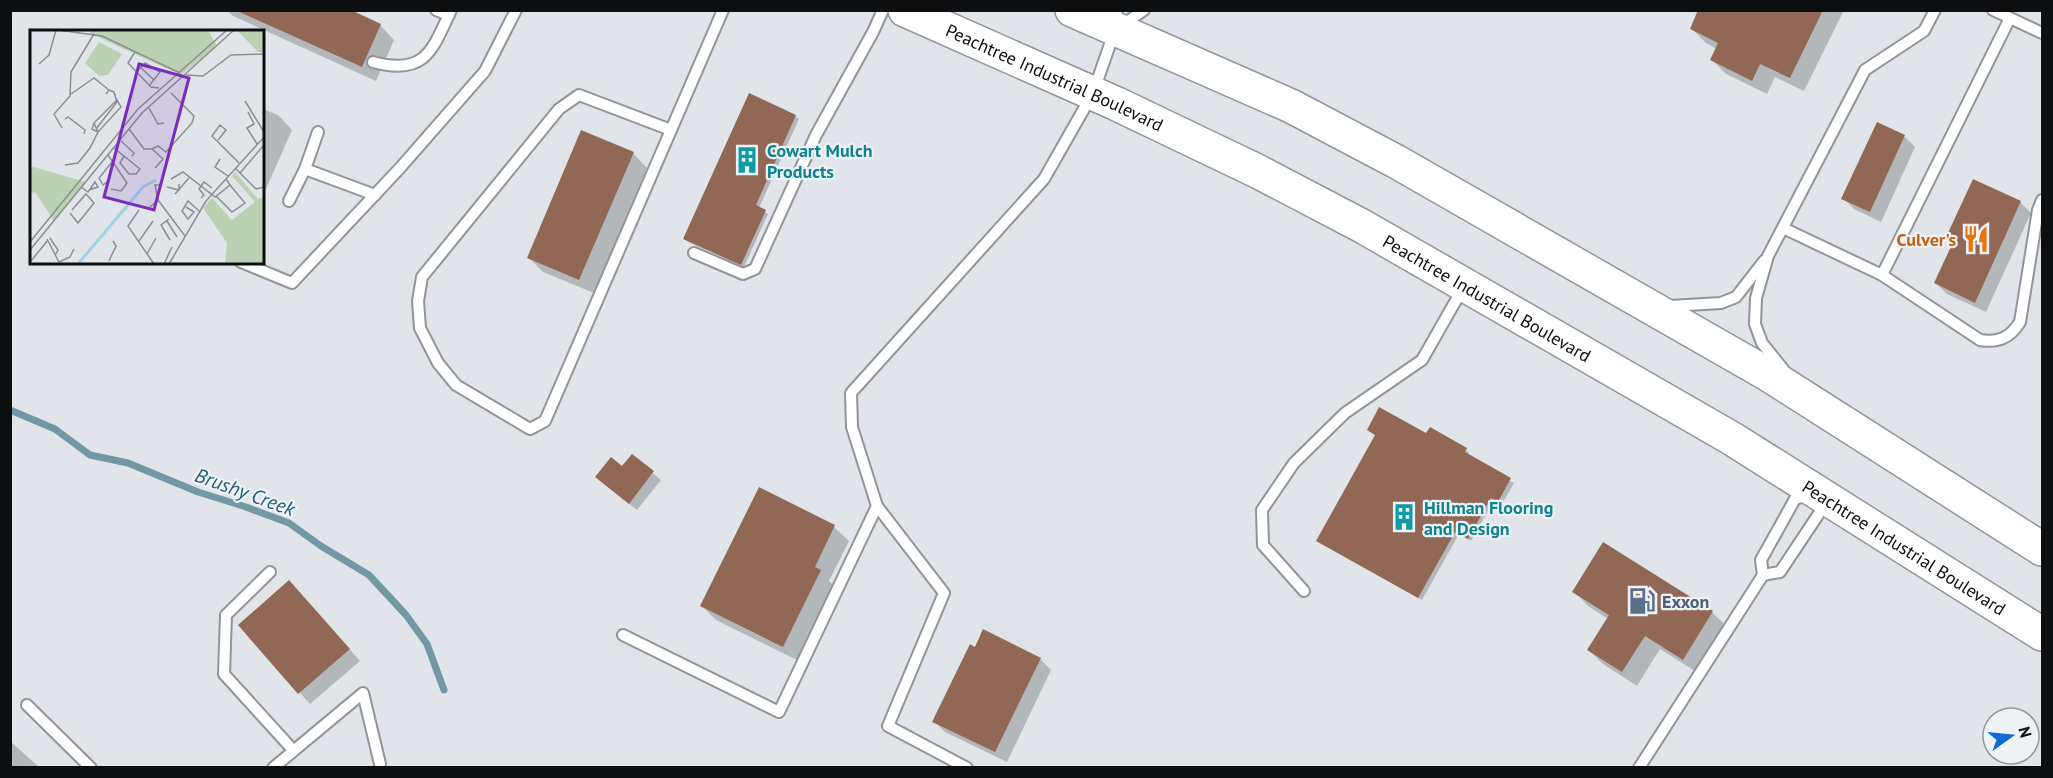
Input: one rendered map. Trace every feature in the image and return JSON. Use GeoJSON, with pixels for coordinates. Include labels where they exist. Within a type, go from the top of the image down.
{"type":"FeatureCollection","features":[{"type":"Feature","properties":{"kind":"highway","name":"Peachtree Industrial Boulevard"},"geometry":{"type":"LineString","coordinates":[[905,10],[1093,93],[1259,172],[1362,226],[1731,438],[2043,634]]}},
{"type":"Feature","properties":{"kind":"highway"},"geometry":{"type":"LineString","coordinates":[[1072,10],[1116,20],[1291,106],[1406,167],[1805,398],[2043,549]]}},
{"type":"Feature","properties":{"kind":"lane"},"geometry":{"type":"LineString","coordinates":[[373,62],[388,66],[403,66],[417,63],[430,53],[450,13],[436,10]]}},
{"type":"Feature","properties":{"kind":"lane"},"geometry":{"type":"LineString","coordinates":[[247,264],[292,283],[375,195],[485,70],[516,10]]}},
{"type":"Feature","properties":{"kind":"lane"},"geometry":{"type":"LineString","coordinates":[[671,130],[579,95],[559,109],[422,277],[418,301],[420,328],[438,363],[456,385],[530,429],[545,421],[723,10]]}},
{"type":"Feature","properties":{"kind":"lane"},"geometry":{"type":"LineString","coordinates":[[694,253],[743,274],[755,269],[816,135],[883,10]]}},
{"type":"Feature","properties":{"kind":"lane"},"geometry":{"type":"LineString","coordinates":[[967,768],[888,726],[944,593],[878,506],[852,427],[851,393],[1044,179],[1093,93],[1116,20],[1144,10]]}},
{"type":"Feature","properties":{"kind":"lane"},"geometry":{"type":"LineString","coordinates":[[1649,306],[1721,303],[1736,297],[1768,256],[1865,70],[1924,32],[1935,10]]}},
{"type":"Feature","properties":{"kind":"lane"},"geometry":{"type":"LineString","coordinates":[[1993,10],[2043,33]]}},
{"type":"Feature","properties":{"kind":"lane"},"geometry":{"type":"LineString","coordinates":[[1882,275],[2010,18]]}},
{"type":"Feature","properties":{"kind":"lane"},"geometry":{"type":"LineString","coordinates":[[289,201],[305,169],[318,132]]}},
{"type":"Feature","properties":{"kind":"lane"},"geometry":{"type":"LineString","coordinates":[[305,169],[375,195]]}},
{"type":"Feature","properties":{"kind":"lane"},"geometry":{"type":"LineString","coordinates":[[1783,228],[1882,275],[1980,340],[1998,341],[2008,336],[2020,322],[2038,210],[2043,200]]}},
{"type":"Feature","properties":{"kind":"lane"},"geometry":{"type":"LineString","coordinates":[[1768,256],[1756,298],[1755,324],[1762,343],[1805,398]]}},
{"type":"Feature","properties":{"kind":"lane"},"geometry":{"type":"LineString","coordinates":[[1304,591],[1263,545],[1262,510],[1294,463],[1346,413],[1422,360],[1465,285]]}},
{"type":"Feature","properties":{"kind":"lane"},"geometry":{"type":"LineString","coordinates":[[1639,768],[1764,575],[1761,560],[1795,499],[1817,492],[1820,512],[1780,572],[1764,575]]}},
{"type":"Feature","properties":{"kind":"lane"},"geometry":{"type":"LineString","coordinates":[[623,635],[779,712],[878,506]]}},
{"type":"Feature","properties":{"kind":"lane"},"geometry":{"type":"LineString","coordinates":[[270,572],[226,615],[224,674],[293,750]]}},
{"type":"Feature","properties":{"kind":"lane"},"geometry":{"type":"LineString","coordinates":[[273,768],[363,693],[380,764]]}},
{"type":"Feature","properties":{"kind":"lane"},"geometry":{"type":"LineString","coordinates":[[27,705],[91,768]]}},
{"type":"Feature","properties":{"kind":"building"},"geometry":{"type":"Polygon","coordinates":[[[235,10],[351,10],[381,24],[362,67],[235,10]]]}},
{"type":"Feature","properties":{"kind":"building"},"geometry":{"type":"Polygon","coordinates":[[[1698,10],[1823,10],[1790,78],[1760,64],[1752,81],[1710,60],[1718,43],[1690,29],[1698,10]]]}},
{"type":"Feature","properties":{"kind":"building","name":"Cowart Mulch Products"},"geometry":{"type":"Polygon","coordinates":[[[749,93],[796,115],[756,205],[766,210],[741,265],[683,239],[749,93]]]}},
{"type":"Feature","properties":{"kind":"building"},"geometry":{"type":"Polygon","coordinates":[[[1877,122],[1905,135],[1870,212],[1841,199],[1877,122]]]}},
{"type":"Feature","properties":{"kind":"building"},"geometry":{"type":"Polygon","coordinates":[[[581,130],[634,152],[579,280],[527,258],[581,130]]]}},
{"type":"Feature","properties":{"kind":"building"},"geometry":{"type":"Polygon","coordinates":[[[1973,179],[2021,201],[1975,303],[1934,283],[1955,238],[1947,235],[1973,179]]]}},
{"type":"Feature","properties":{"kind":"building","name":"Hillman Flooring and Design"},"geometry":{"type":"Polygon","coordinates":[[[1379,407],[1426,433],[1430,427],[1467,448],[1465,452],[1511,478],[1498,502],[1491,498],[1468,539],[1455,532],[1418,598],[1316,541],[1375,435],[1367,430],[1379,407]]]}},
{"type":"Feature","properties":{"kind":"building"},"geometry":{"type":"Polygon","coordinates":[[[632,454],[654,471],[629,504],[595,477],[611,457],[622,466],[632,454]]]}},
{"type":"Feature","properties":{"kind":"building"},"geometry":{"type":"Polygon","coordinates":[[[759,487],[835,525],[815,567],[821,570],[783,647],[700,606],[759,487]]]}},
{"type":"Feature","properties":{"kind":"building","name":"Exxon"},"geometry":{"type":"Polygon","coordinates":[[[1603,542],[1713,611],[1683,660],[1645,636],[1622,672],[1587,650],[1609,615],[1572,592],[1603,542]]]}},
{"type":"Feature","properties":{"kind":"building"},"geometry":{"type":"Polygon","coordinates":[[[289,580],[350,649],[298,694],[238,625],[289,580]]]}},
{"type":"Feature","properties":{"kind":"building"},"geometry":{"type":"Polygon","coordinates":[[[983,629],[1041,658],[995,752],[932,722],[970,644],[975,647],[983,629]]]}},
{"type":"Feature","properties":{"kind":"waterway","name":"Brushy Creek"},"geometry":{"type":"LineString","coordinates":[[10,410],[55,429],[90,455],[128,463],[198,492],[289,523],[321,546],[369,575],[406,615],[427,644],[444,690]]}},
{"type":"Feature","properties":{"kind":"place","name":"Cowart Mulch Products"},"geometry":{"type":"Point","coordinates":[747,160]}},
{"type":"Feature","properties":{"kind":"place","name":"Culver's"},"geometry":{"type":"Point","coordinates":[1976,239]}},
{"type":"Feature","properties":{"kind":"place","name":"Hillman Flooring and Design"},"geometry":{"type":"Point","coordinates":[1404,517]}},
{"type":"Feature","properties":{"kind":"place","name":"Exxon"},"geometry":{"type":"Point","coordinates":[1642,601]}}]}
